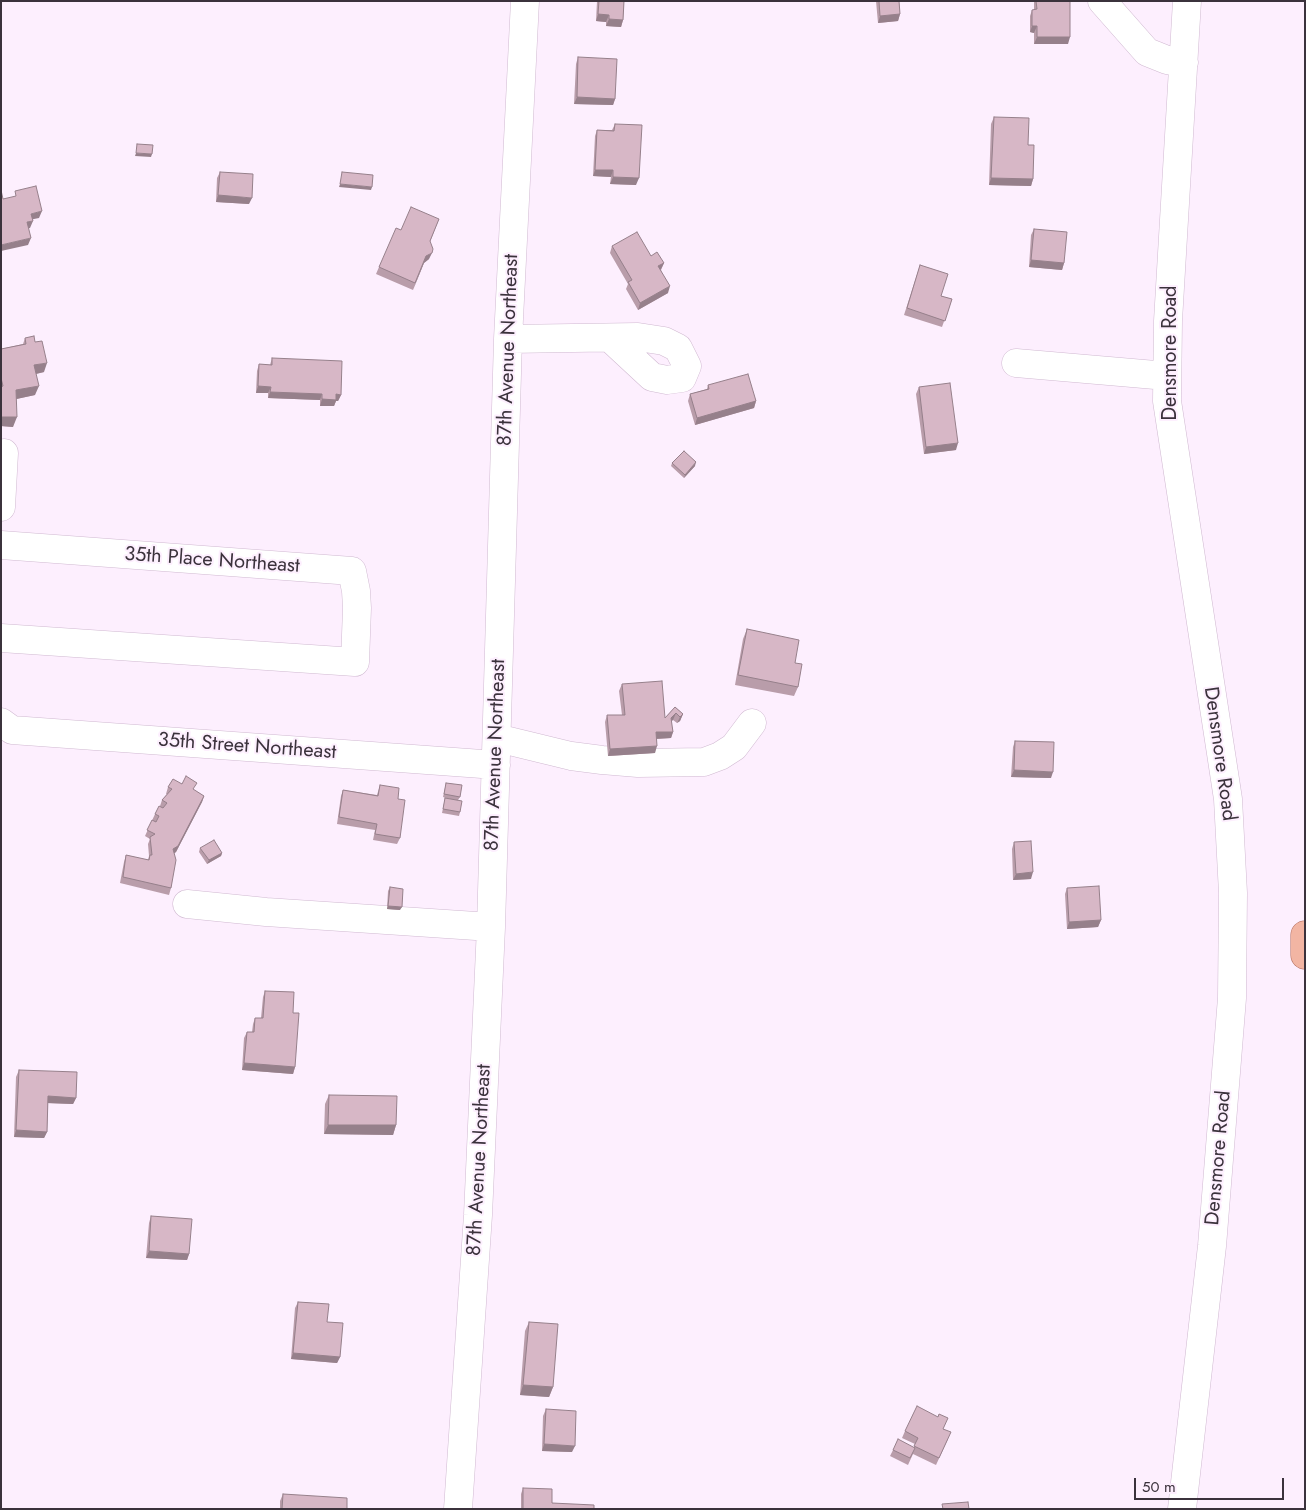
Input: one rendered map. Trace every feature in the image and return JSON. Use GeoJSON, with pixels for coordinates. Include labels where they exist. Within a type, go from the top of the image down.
{"type":"FeatureCollection","features":[{"type":"Feature","properties":{"kind":"main road"},"geometry":{"type":"LineString","coordinates":[[1305,935],[1305,955]]}},
{"type":"Feature","properties":{"kind":"street","name":"87th Avenue Northeast"},"geometry":{"type":"LineString","coordinates":[[458,1509],[478,1215],[491,927],[508,339],[525,1]]}},
{"type":"Feature","properties":{"kind":"street"},"geometry":{"type":"LineString","coordinates":[[1102,1],[1147,52],[1168,60],[1184,62]]}},
{"type":"Feature","properties":{"kind":"street","name":"Densmore Road"},"geometry":{"type":"LineString","coordinates":[[1182,1509],[1212,1246],[1232,998],[1233,893],[1228,799],[1167,401],[1168,322],[1187,1]]}},
{"type":"Feature","properties":{"kind":"street"},"geometry":{"type":"LineString","coordinates":[[508,339],[610,338]]}},
{"type":"Feature","properties":{"kind":"street"},"geometry":{"type":"LineString","coordinates":[[1016,363],[1168,376]]}},
{"type":"Feature","properties":{"kind":"street"},"geometry":{"type":"LineString","coordinates":[[1,507],[4,453]]}},
{"type":"Feature","properties":{"kind":"street","name":"35th Place Northeast"},"geometry":{"type":"LineString","coordinates":[[1,545],[352,571],[356,591],[355,662],[1,638]]}},
{"type":"Feature","properties":{"kind":"street","name":"35th Street Northeast"},"geometry":{"type":"LineString","coordinates":[[1,722],[12,730],[496,751],[638,763],[704,762],[720,756],[734,747],[752,723]]}},
{"type":"Feature","properties":{"kind":"street"},"geometry":{"type":"LineString","coordinates":[[187,904],[266,912],[491,927]]}},
{"type":"Feature","properties":{"kind":"building"},"geometry":{"type":"Polygon","coordinates":[[[599,1],[624,1],[623,20],[609,19],[609,15],[598,14],[599,1]]]}},
{"type":"Feature","properties":{"kind":"building"},"geometry":{"type":"Polygon","coordinates":[[[879,1],[899,1],[900,14],[880,16],[879,1]]]}},
{"type":"Feature","properties":{"kind":"building"},"geometry":{"type":"Polygon","coordinates":[[[1036,1],[1070,1],[1070,37],[1037,37],[1037,26],[1032,26],[1032,10],[1037,9],[1036,1]]]}},
{"type":"Feature","properties":{"kind":"building"},"geometry":{"type":"Polygon","coordinates":[[[578,57],[617,59],[615,99],[577,97],[578,57]]]}},
{"type":"Feature","properties":{"kind":"building"},"geometry":{"type":"Polygon","coordinates":[[[994,117],[1029,118],[1028,145],[1034,145],[1033,179],[991,178],[994,117]]]}},
{"type":"Feature","properties":{"kind":"building"},"geometry":{"type":"Polygon","coordinates":[[[615,124],[642,125],[639,178],[613,177],[613,170],[595,170],[597,130],[614,131],[615,124]]]}},
{"type":"Feature","properties":{"kind":"building"},"geometry":{"type":"Polygon","coordinates":[[[137,144],[153,145],[152,154],[136,153],[137,144]]]}},
{"type":"Feature","properties":{"kind":"building"},"geometry":{"type":"Polygon","coordinates":[[[220,172],[253,174],[252,198],[218,195],[220,172]]]}},
{"type":"Feature","properties":{"kind":"building"},"geometry":{"type":"Polygon","coordinates":[[[342,172],[373,175],[372,187],[340,184],[342,172]]]}},
{"type":"Feature","properties":{"kind":"building"},"geometry":{"type":"Polygon","coordinates":[[[36,186],[42,211],[31,214],[33,221],[27,222],[31,238],[1,245],[1,190],[3,199],[16,196],[15,191],[36,186]]]}},
{"type":"Feature","properties":{"kind":"building"},"geometry":{"type":"Polygon","coordinates":[[[411,207],[439,219],[430,241],[433,249],[432,253],[426,256],[415,283],[379,267],[396,228],[401,230],[411,207]]]}},
{"type":"Feature","properties":{"kind":"building"},"geometry":{"type":"Polygon","coordinates":[[[1034,229],[1067,232],[1064,263],[1031,260],[1034,229]]]}},
{"type":"Feature","properties":{"kind":"building"},"geometry":{"type":"Polygon","coordinates":[[[637,232],[651,256],[657,252],[664,263],[658,266],[670,286],[640,303],[628,282],[632,280],[612,246],[637,232]]]}},
{"type":"Feature","properties":{"kind":"building"},"geometry":{"type":"Polygon","coordinates":[[[920,265],[948,274],[941,296],[952,299],[945,321],[907,308],[920,265]]]}},
{"type":"Feature","properties":{"kind":"building"},"geometry":{"type":"Polygon","coordinates":[[[34,336],[35,342],[42,341],[47,363],[34,365],[39,386],[16,390],[17,417],[1,417],[1,387],[3,386],[1,378],[1,349],[26,344],[25,338],[34,336]]]}},
{"type":"Feature","properties":{"kind":"building"},"geometry":{"type":"Polygon","coordinates":[[[272,358],[342,361],[341,395],[336,394],[336,400],[322,399],[322,394],[270,392],[271,387],[258,386],[259,364],[272,365],[272,358]]]}},
{"type":"Feature","properties":{"kind":"building"},"geometry":{"type":"Polygon","coordinates":[[[748,374],[756,401],[697,418],[690,394],[709,389],[708,385],[748,374]]]}},
{"type":"Feature","properties":{"kind":"building"},"geometry":{"type":"Polygon","coordinates":[[[950,383],[958,443],[926,447],[919,387],[950,383]]]}},
{"type":"Feature","properties":{"kind":"building"},"geometry":{"type":"Polygon","coordinates":[[[684,451],[696,462],[685,475],[672,463],[684,451]]]}},
{"type":"Feature","properties":{"kind":"building"},"geometry":{"type":"Polygon","coordinates":[[[747,629],[799,640],[795,663],[802,664],[798,687],[738,675],[747,629]]]}},
{"type":"Feature","properties":{"kind":"building"},"geometry":{"type":"Polygon","coordinates":[[[662,681],[665,718],[675,707],[683,714],[680,717],[676,713],[671,718],[673,732],[656,732],[657,746],[610,749],[607,715],[625,715],[622,684],[662,681]]]}},
{"type":"Feature","properties":{"kind":"building"},"geometry":{"type":"Polygon","coordinates":[[[1015,741],[1054,742],[1053,772],[1014,770],[1015,741]]]}},
{"type":"Feature","properties":{"kind":"building"},"geometry":{"type":"Polygon","coordinates":[[[186,776],[197,783],[193,789],[204,796],[178,846],[173,849],[176,860],[171,888],[123,877],[126,855],[149,860],[150,855],[152,855],[150,837],[155,834],[147,830],[152,820],[156,822],[159,816],[155,814],[159,806],[163,808],[167,803],[162,800],[172,789],[168,787],[173,779],[182,784],[186,776]]]}},
{"type":"Feature","properties":{"kind":"building"},"geometry":{"type":"Polygon","coordinates":[[[446,783],[462,785],[460,797],[444,794],[446,783]]]}},
{"type":"Feature","properties":{"kind":"building"},"geometry":{"type":"Polygon","coordinates":[[[380,785],[399,788],[398,799],[405,800],[400,838],[375,834],[377,824],[339,817],[343,790],[378,796],[380,785]]]}},
{"type":"Feature","properties":{"kind":"building"},"geometry":{"type":"Polygon","coordinates":[[[445,798],[462,801],[460,812],[443,809],[445,798]]]}},
{"type":"Feature","properties":{"kind":"building"},"geometry":{"type":"Polygon","coordinates":[[[214,840],[222,853],[209,860],[200,848],[214,840]]]}},
{"type":"Feature","properties":{"kind":"building"},"geometry":{"type":"Polygon","coordinates":[[[1031,841],[1033,872],[1016,874],[1014,842],[1031,841]]]}},
{"type":"Feature","properties":{"kind":"building"},"geometry":{"type":"Polygon","coordinates":[[[1099,886],[1101,920],[1069,922],[1067,888],[1099,886]]]}},
{"type":"Feature","properties":{"kind":"building"},"geometry":{"type":"Polygon","coordinates":[[[390,887],[403,889],[402,907],[388,906],[390,887]]]}},
{"type":"Feature","properties":{"kind":"building"},"geometry":{"type":"Polygon","coordinates":[[[265,991],[294,992],[293,1013],[299,1013],[295,1067],[244,1063],[247,1032],[254,1032],[255,1018],[263,1018],[265,991]]]}},
{"type":"Feature","properties":{"kind":"building"},"geometry":{"type":"Polygon","coordinates":[[[19,1070],[77,1072],[76,1098],[48,1096],[47,1132],[16,1130],[19,1070]]]}},
{"type":"Feature","properties":{"kind":"building"},"geometry":{"type":"Polygon","coordinates":[[[329,1095],[397,1096],[396,1125],[328,1125],[329,1095]]]}},
{"type":"Feature","properties":{"kind":"building"},"geometry":{"type":"Polygon","coordinates":[[[151,1216],[192,1219],[189,1254],[149,1251],[151,1216]]]}},
{"type":"Feature","properties":{"kind":"building"},"geometry":{"type":"Polygon","coordinates":[[[298,1302],[329,1304],[327,1322],[343,1323],[340,1357],[293,1353],[298,1302]]]}},
{"type":"Feature","properties":{"kind":"building"},"geometry":{"type":"Polygon","coordinates":[[[529,1322],[558,1324],[553,1387],[523,1385],[529,1322]]]}},
{"type":"Feature","properties":{"kind":"building"},"geometry":{"type":"Polygon","coordinates":[[[917,1406],[938,1417],[939,1414],[948,1418],[943,1429],[951,1432],[939,1458],[914,1446],[918,1438],[905,1431],[917,1406]]]}},
{"type":"Feature","properties":{"kind":"building"},"geometry":{"type":"Polygon","coordinates":[[[546,1409],[576,1411],[575,1446],[544,1444],[546,1409]]]}},
{"type":"Feature","properties":{"kind":"building"},"geometry":{"type":"Polygon","coordinates":[[[898,1439],[915,1448],[910,1458],[893,1450],[898,1439]]]}},
{"type":"Feature","properties":{"kind":"building"},"geometry":{"type":"Polygon","coordinates":[[[523,1488],[552,1489],[552,1503],[594,1505],[594,1509],[523,1509],[523,1488]]]}},
{"type":"Feature","properties":{"kind":"building"},"geometry":{"type":"Polygon","coordinates":[[[283,1494],[347,1498],[347,1509],[282,1509],[283,1494]]]}},
{"type":"Feature","properties":{"kind":"building"},"geometry":{"type":"Polygon","coordinates":[[[968,1502],[969,1509],[943,1509],[942,1504],[968,1502]]]}}]}
